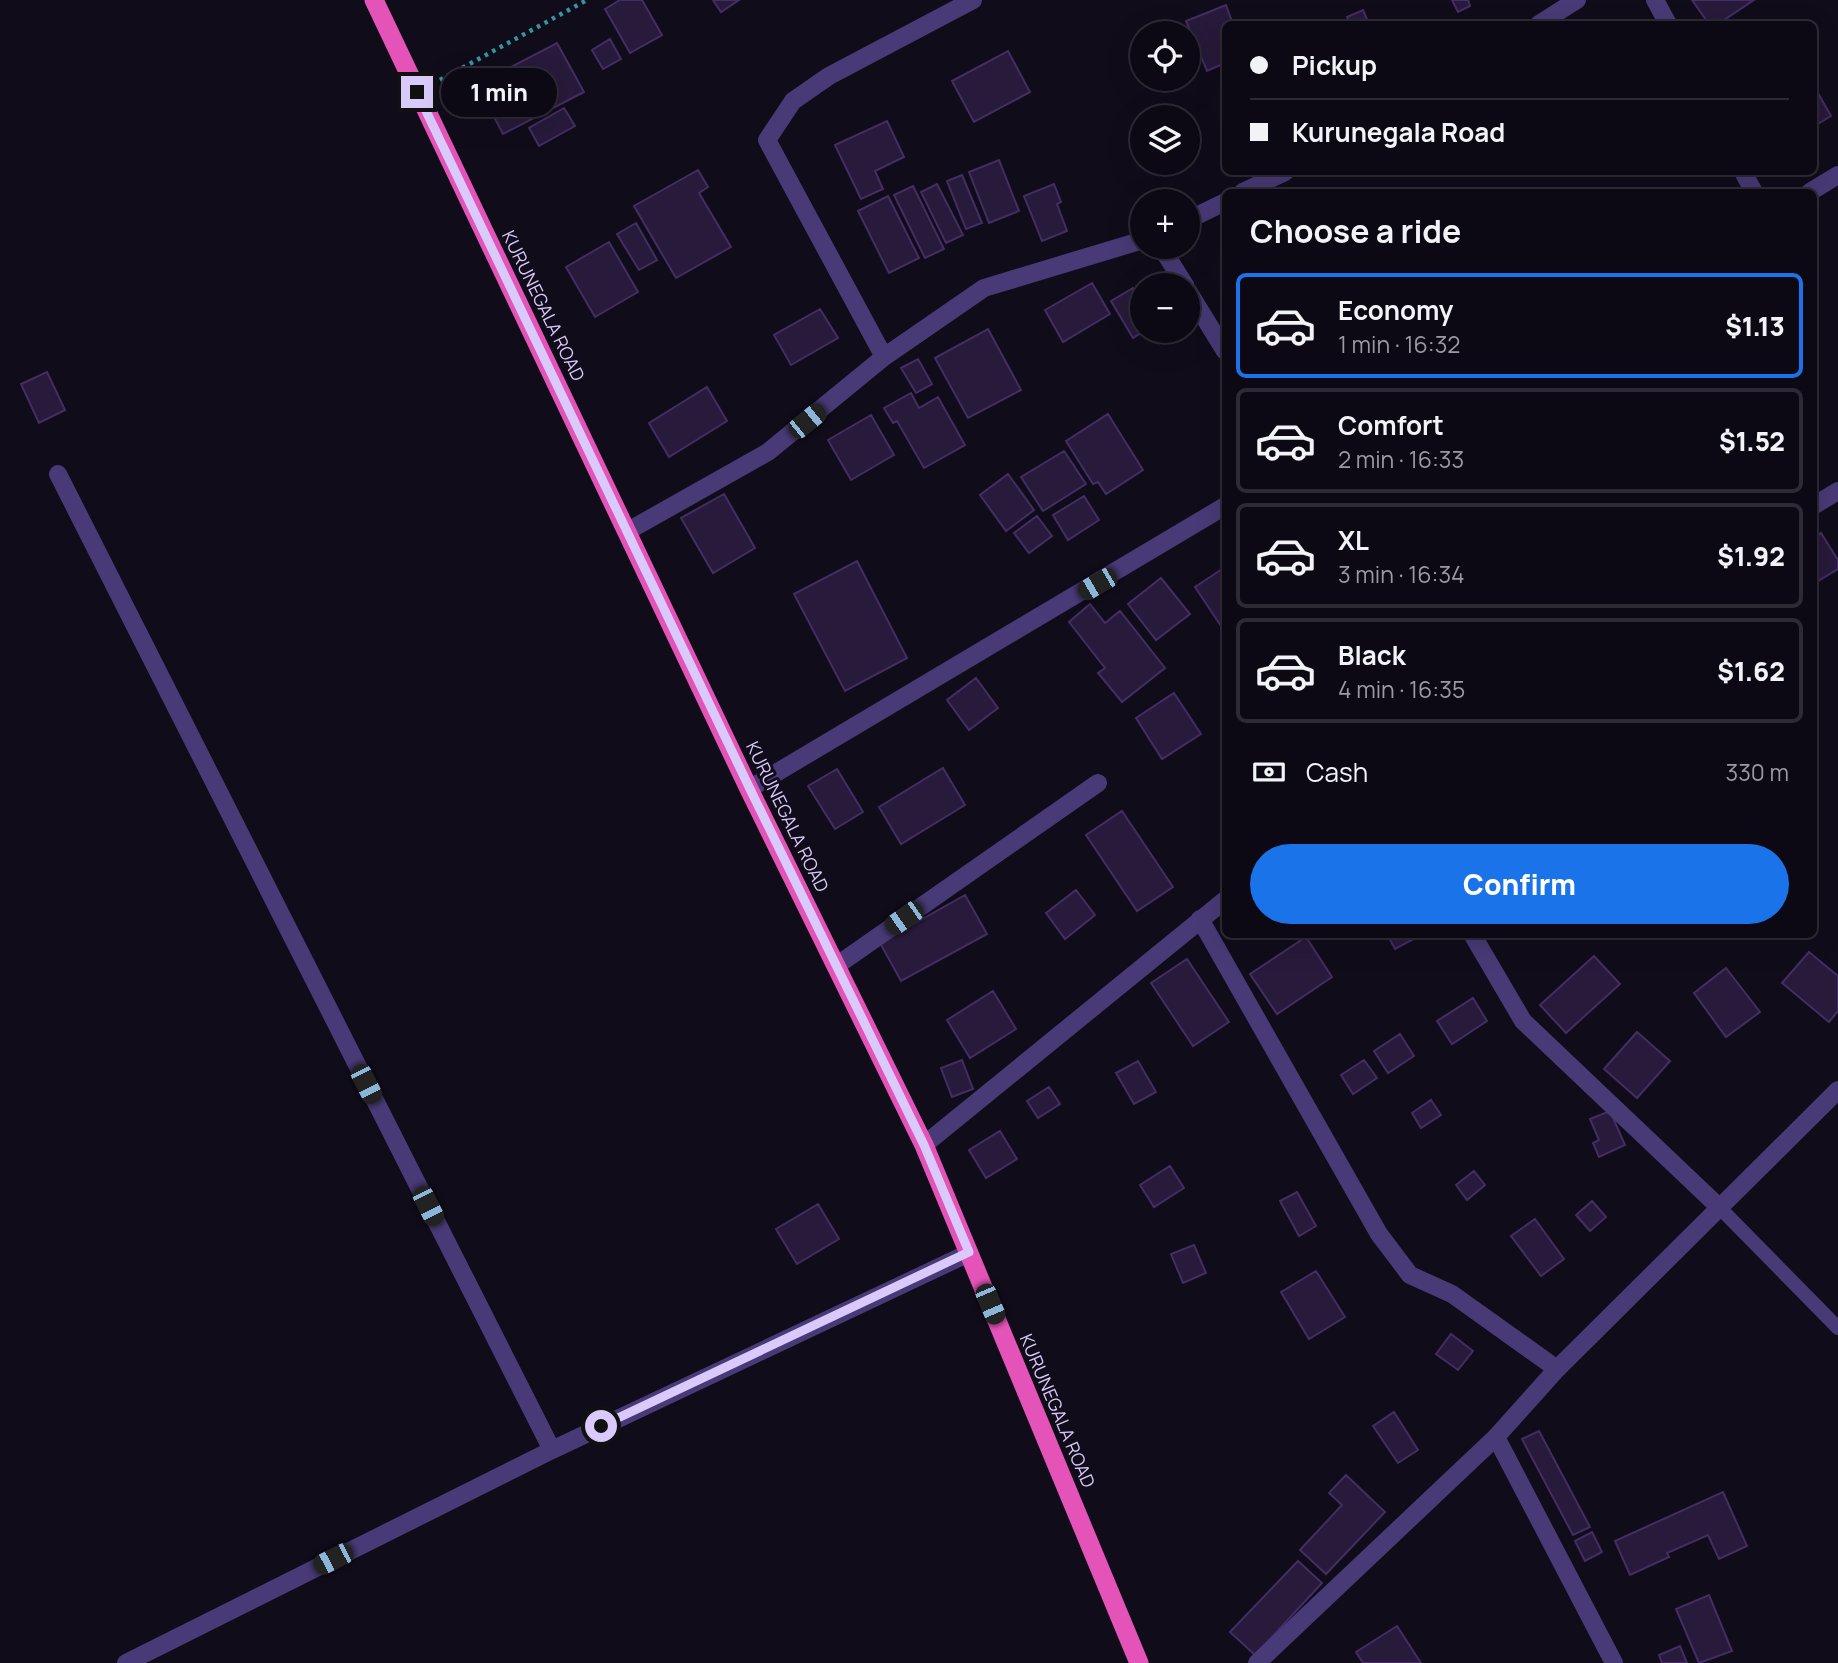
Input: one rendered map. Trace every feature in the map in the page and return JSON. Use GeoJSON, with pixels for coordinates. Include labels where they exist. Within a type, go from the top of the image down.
{"type":"FeatureCollection","features":[{"type":"Feature","properties":{"kind":"highway","name":"KURUNEGALA ROAD"},"geometry":{"type":"LineString","coordinates":[[374,0],[750,789],[924,1145],[1139,1663]]}},
{"type":"Feature","properties":{"kind":"street"},"geometry":{"type":"LineString","coordinates":[[884,357],[767,140],[793,102],[829,76],[973,0]]}},
{"type":"Feature","properties":{"kind":"street"},"geometry":{"type":"LineString","coordinates":[[1544,21],[1577,0]]}},
{"type":"Feature","properties":{"kind":"street"},"geometry":{"type":"LineString","coordinates":[[1655,0],[1666,21]]}},
{"type":"Feature","properties":{"kind":"street"},"geometry":{"type":"LineString","coordinates":[[1249,189],[1279,175]]}},
{"type":"Feature","properties":{"kind":"street"},"geometry":{"type":"LineString","coordinates":[[1815,189],[1838,175]]}},
{"type":"Feature","properties":{"kind":"street"},"geometry":{"type":"LineString","coordinates":[[1200,214],[1222,203]]}},
{"type":"Feature","properties":{"kind":"street"},"geometry":{"type":"LineString","coordinates":[[628,531],[768,452],[884,357],[984,288],[1130,244]]}},
{"type":"Feature","properties":{"kind":"street"},"geometry":{"type":"LineString","coordinates":[[1200,310],[1222,346]]}},
{"type":"Feature","properties":{"kind":"street"},"geometry":{"type":"LineString","coordinates":[[58,474],[552,1450]]}},
{"type":"Feature","properties":{"kind":"street"},"geometry":{"type":"LineString","coordinates":[[1817,504],[1838,491]]}},
{"type":"Feature","properties":{"kind":"street"},"geometry":{"type":"LineString","coordinates":[[750,789],[1222,508]]}},
{"type":"Feature","properties":{"kind":"street"},"geometry":{"type":"LineString","coordinates":[[836,966],[1098,783]]}},
{"type":"Feature","properties":{"kind":"street"},"geometry":{"type":"LineString","coordinates":[[924,1145],[1222,902]]}},
{"type":"Feature","properties":{"kind":"street"},"geometry":{"type":"LineString","coordinates":[[1200,919],[1379,1234],[1410,1275],[1452,1294],[1557,1368]]}},
{"type":"Feature","properties":{"kind":"street"},"geometry":{"type":"LineString","coordinates":[[1474,938],[1523,1021],[1719,1206]]}},
{"type":"Feature","properties":{"kind":"street"},"geometry":{"type":"LineString","coordinates":[[1257,1663],[1496,1437],[1557,1368],[1838,1090]]}},
{"type":"Feature","properties":{"kind":"street"},"geometry":{"type":"LineString","coordinates":[[126,1663],[552,1450],[969,1252]]}},
{"type":"Feature","properties":{"kind":"street"},"geometry":{"type":"LineString","coordinates":[[1496,1437],[1614,1663]]}},
{"type":"Feature","properties":{"kind":"lane"},"geometry":{"type":"LineString","coordinates":[[1719,1206],[1838,1328]]}},
{"type":"Feature","properties":{"kind":"path"},"geometry":{"type":"LineString","coordinates":[[417,92],[587,0]]}},
{"type":"Feature","properties":{"kind":"building"},"geometry":{"type":"Polygon","coordinates":[[[620,0],[642,0],[662,35],[630,53],[605,9],[620,0]]]}},
{"type":"Feature","properties":{"kind":"building"},"geometry":{"type":"Polygon","coordinates":[[[713,0],[739,0],[721,12],[713,0]]]}},
{"type":"Feature","properties":{"kind":"building"},"geometry":{"type":"Polygon","coordinates":[[[1452,0],[1468,0],[1470,6],[1458,12],[1452,0]]]}},
{"type":"Feature","properties":{"kind":"building"},"geometry":{"type":"Polygon","coordinates":[[[1692,0],[1754,0],[1722,21],[1707,21],[1692,0]]]}},
{"type":"Feature","properties":{"kind":"building"},"geometry":{"type":"Polygon","coordinates":[[[1226,5],[1232,21],[1222,21],[1222,64],[1207,71],[1200,54],[1200,21],[1186,21],[1226,5]]]}},
{"type":"Feature","properties":{"kind":"building"},"geometry":{"type":"Polygon","coordinates":[[[1363,10],[1368,21],[1349,21],[1347,17],[1363,10]]]}},
{"type":"Feature","properties":{"kind":"building"},"geometry":{"type":"Polygon","coordinates":[[[610,39],[621,59],[603,69],[592,50],[610,39]]]}},
{"type":"Feature","properties":{"kind":"building"},"geometry":{"type":"Polygon","coordinates":[[[557,43],[584,92],[503,134],[477,85],[557,43]]]}},
{"type":"Feature","properties":{"kind":"building"},"geometry":{"type":"Polygon","coordinates":[[[1008,51],[1030,92],[974,122],[952,81],[1008,51]]]}},
{"type":"Feature","properties":{"kind":"building"},"geometry":{"type":"Polygon","coordinates":[[[1817,93],[1831,116],[1817,125],[1817,93]]]}},
{"type":"Feature","properties":{"kind":"building"},"geometry":{"type":"Polygon","coordinates":[[[564,108],[575,126],[539,146],[529,128],[564,108]]]}},
{"type":"Feature","properties":{"kind":"building"},"geometry":{"type":"Polygon","coordinates":[[[887,121],[904,157],[875,171],[883,189],[861,199],[835,145],[887,121]]]}},
{"type":"Feature","properties":{"kind":"building"},"geometry":{"type":"Polygon","coordinates":[[[999,160],[1019,211],[989,223],[969,172],[999,160]]]}},
{"type":"Feature","properties":{"kind":"building"},"geometry":{"type":"Polygon","coordinates":[[[698,170],[708,187],[699,193],[731,247],[676,278],[634,206],[698,170]]]}},
{"type":"Feature","properties":{"kind":"building"},"geometry":{"type":"Polygon","coordinates":[[[962,175],[982,223],[966,229],[947,181],[962,175]]]}},
{"type":"Feature","properties":{"kind":"building"},"geometry":{"type":"Polygon","coordinates":[[[937,184],[963,235],[946,243],[921,192],[937,184]]]}},
{"type":"Feature","properties":{"kind":"building"},"geometry":{"type":"Polygon","coordinates":[[[1054,184],[1061,202],[1057,204],[1067,231],[1042,241],[1024,196],[1054,184]]]}},
{"type":"Feature","properties":{"kind":"building"},"geometry":{"type":"Polygon","coordinates":[[[913,186],[944,249],[925,258],[894,195],[913,186]]]}},
{"type":"Feature","properties":{"kind":"building"},"geometry":{"type":"Polygon","coordinates":[[[888,196],[919,258],[889,273],[858,211],[888,196]]]}},
{"type":"Feature","properties":{"kind":"building"},"geometry":{"type":"Polygon","coordinates":[[[636,223],[657,260],[639,270],[617,234],[636,223]]]}},
{"type":"Feature","properties":{"kind":"building"},"geometry":{"type":"Polygon","coordinates":[[[609,242],[638,292],[595,317],[566,267],[609,242]]]}},
{"type":"Feature","properties":{"kind":"building"},"geometry":{"type":"Polygon","coordinates":[[[1092,283],[1110,314],[1063,342],[1045,310],[1092,283]]]}},
{"type":"Feature","properties":{"kind":"building"},"geometry":{"type":"Polygon","coordinates":[[[1130,290],[1130,333],[1111,301],[1130,290]]]}},
{"type":"Feature","properties":{"kind":"building"},"geometry":{"type":"Polygon","coordinates":[[[820,309],[838,338],[791,365],[774,335],[820,309]]]}},
{"type":"Feature","properties":{"kind":"building"},"geometry":{"type":"Polygon","coordinates":[[[988,329],[1021,390],[968,418],[935,358],[988,329]]]}},
{"type":"Feature","properties":{"kind":"building"},"geometry":{"type":"Polygon","coordinates":[[[918,359],[932,384],[916,393],[901,368],[918,359]]]}},
{"type":"Feature","properties":{"kind":"building"},"geometry":{"type":"Polygon","coordinates":[[[47,372],[65,410],[39,423],[21,384],[47,372]]]}},
{"type":"Feature","properties":{"kind":"building"},"geometry":{"type":"Polygon","coordinates":[[[707,387],[727,421],[669,457],[649,423],[707,387]]]}},
{"type":"Feature","properties":{"kind":"building"},"geometry":{"type":"Polygon","coordinates":[[[911,393],[919,408],[938,397],[965,445],[924,468],[897,421],[893,423],[884,408],[911,393]]]}},
{"type":"Feature","properties":{"kind":"building"},"geometry":{"type":"Polygon","coordinates":[[[1108,414],[1143,470],[1106,494],[1098,482],[1093,484],[1066,441],[1108,414]]]}},
{"type":"Feature","properties":{"kind":"building"},"geometry":{"type":"Polygon","coordinates":[[[871,415],[894,455],[851,480],[828,440],[871,415]]]}},
{"type":"Feature","properties":{"kind":"building"},"geometry":{"type":"Polygon","coordinates":[[[1064,451],[1086,484],[1043,511],[1021,477],[1064,451]]]}},
{"type":"Feature","properties":{"kind":"building"},"geometry":{"type":"Polygon","coordinates":[[[1008,474],[1034,510],[1006,531],[980,495],[1008,474]]]}},
{"type":"Feature","properties":{"kind":"building"},"geometry":{"type":"Polygon","coordinates":[[[724,494],[755,548],[713,573],[681,518],[724,494]]]}},
{"type":"Feature","properties":{"kind":"building"},"geometry":{"type":"Polygon","coordinates":[[[1084,496],[1099,520],[1068,540],[1053,515],[1084,496]]]}},
{"type":"Feature","properties":{"kind":"building"},"geometry":{"type":"Polygon","coordinates":[[[1037,516],[1052,536],[1029,553],[1014,533],[1037,516]]]}},
{"type":"Feature","properties":{"kind":"building"},"geometry":{"type":"Polygon","coordinates":[[[1821,533],[1838,560],[1838,569],[1817,582],[1817,536],[1821,533]]]}},
{"type":"Feature","properties":{"kind":"building"},"geometry":{"type":"Polygon","coordinates":[[[857,561],[907,658],[845,691],[794,594],[857,561]]]}},
{"type":"Feature","properties":{"kind":"building"},"geometry":{"type":"Polygon","coordinates":[[[1222,569],[1222,628],[1195,587],[1222,569]]]}},
{"type":"Feature","properties":{"kind":"building"},"geometry":{"type":"Polygon","coordinates":[[[1161,578],[1190,614],[1156,640],[1128,604],[1161,578]]]}},
{"type":"Feature","properties":{"kind":"building"},"geometry":{"type":"Polygon","coordinates":[[[1090,604],[1105,623],[1120,611],[1165,668],[1122,702],[1098,673],[1105,668],[1069,622],[1090,604]]]}},
{"type":"Feature","properties":{"kind":"building"},"geometry":{"type":"Polygon","coordinates":[[[976,678],[998,708],[969,730],[947,700],[976,678]]]}},
{"type":"Feature","properties":{"kind":"building"},"geometry":{"type":"Polygon","coordinates":[[[1174,693],[1201,734],[1162,759],[1136,718],[1174,693]]]}},
{"type":"Feature","properties":{"kind":"building"},"geometry":{"type":"Polygon","coordinates":[[[943,768],[965,805],[901,844],[879,807],[943,768]]]}},
{"type":"Feature","properties":{"kind":"building"},"geometry":{"type":"Polygon","coordinates":[[[837,769],[863,812],[835,829],[808,786],[837,769]]]}},
{"type":"Feature","properties":{"kind":"building"},"geometry":{"type":"Polygon","coordinates":[[[1122,811],[1173,887],[1137,911],[1086,835],[1122,811]]]}},
{"type":"Feature","properties":{"kind":"building"},"geometry":{"type":"Polygon","coordinates":[[[1076,890],[1095,915],[1065,939],[1046,913],[1076,890]]]}},
{"type":"Feature","properties":{"kind":"building"},"geometry":{"type":"Polygon","coordinates":[[[965,895],[987,934],[901,981],[880,943],[965,895]]]}},
{"type":"Feature","properties":{"kind":"building"},"geometry":{"type":"Polygon","coordinates":[[[1307,938],[1332,977],[1277,1014],[1250,974],[1307,938]]]}},
{"type":"Feature","properties":{"kind":"building"},"geometry":{"type":"Polygon","coordinates":[[[1389,938],[1416,938],[1395,949],[1389,938]]]}},
{"type":"Feature","properties":{"kind":"building"},"geometry":{"type":"Polygon","coordinates":[[[1809,952],[1838,976],[1838,1011],[1829,1022],[1782,983],[1809,952]]]}},
{"type":"Feature","properties":{"kind":"building"},"geometry":{"type":"Polygon","coordinates":[[[1594,956],[1620,984],[1566,1033],[1540,1005],[1594,956]]]}},
{"type":"Feature","properties":{"kind":"building"},"geometry":{"type":"Polygon","coordinates":[[[1187,959],[1229,1022],[1193,1046],[1151,983],[1187,959]]]}},
{"type":"Feature","properties":{"kind":"building"},"geometry":{"type":"Polygon","coordinates":[[[1726,968],[1760,1012],[1726,1037],[1694,993],[1726,968]]]}},
{"type":"Feature","properties":{"kind":"building"},"geometry":{"type":"Polygon","coordinates":[[[993,991],[1016,1029],[970,1058],[947,1020],[993,991]]]}},
{"type":"Feature","properties":{"kind":"building"},"geometry":{"type":"Polygon","coordinates":[[[1473,998],[1487,1021],[1452,1044],[1437,1021],[1473,998]]]}},
{"type":"Feature","properties":{"kind":"building"},"geometry":{"type":"Polygon","coordinates":[[[1637,1032],[1670,1061],[1637,1098],[1604,1069],[1637,1032]]]}},
{"type":"Feature","properties":{"kind":"building"},"geometry":{"type":"Polygon","coordinates":[[[1400,1034],[1414,1056],[1388,1073],[1374,1051],[1400,1034]]]}},
{"type":"Feature","properties":{"kind":"building"},"geometry":{"type":"Polygon","coordinates":[[[962,1060],[973,1089],[952,1097],[941,1068],[962,1060]]]}},
{"type":"Feature","properties":{"kind":"building"},"geometry":{"type":"Polygon","coordinates":[[[1364,1060],[1377,1078],[1353,1094],[1341,1075],[1364,1060]]]}},
{"type":"Feature","properties":{"kind":"building"},"geometry":{"type":"Polygon","coordinates":[[[1138,1061],[1156,1092],[1134,1104],[1116,1073],[1138,1061]]]}},
{"type":"Feature","properties":{"kind":"building"},"geometry":{"type":"Polygon","coordinates":[[[1049,1087],[1060,1104],[1038,1118],[1027,1101],[1049,1087]]]}},
{"type":"Feature","properties":{"kind":"building"},"geometry":{"type":"Polygon","coordinates":[[[1431,1100],[1441,1115],[1421,1128],[1412,1113],[1431,1100]]]}},
{"type":"Feature","properties":{"kind":"building"},"geometry":{"type":"Polygon","coordinates":[[[1610,1111],[1625,1145],[1599,1157],[1593,1143],[1599,1140],[1590,1119],[1610,1111]]]}},
{"type":"Feature","properties":{"kind":"building"},"geometry":{"type":"Polygon","coordinates":[[[1000,1131],[1017,1159],[986,1178],[969,1150],[1000,1131]]]}},
{"type":"Feature","properties":{"kind":"building"},"geometry":{"type":"Polygon","coordinates":[[[1170,1166],[1184,1188],[1154,1207],[1140,1185],[1170,1166]]]}},
{"type":"Feature","properties":{"kind":"building"},"geometry":{"type":"Polygon","coordinates":[[[1474,1171],[1485,1185],[1467,1200],[1456,1185],[1474,1171]]]}},
{"type":"Feature","properties":{"kind":"building"},"geometry":{"type":"Polygon","coordinates":[[[1297,1192],[1316,1226],[1299,1236],[1280,1201],[1297,1192]]]}},
{"type":"Feature","properties":{"kind":"building"},"geometry":{"type":"Polygon","coordinates":[[[1592,1201],[1606,1217],[1590,1231],[1576,1215],[1592,1201]]]}},
{"type":"Feature","properties":{"kind":"building"},"geometry":{"type":"Polygon","coordinates":[[[818,1204],[839,1239],[797,1264],[776,1229],[818,1204]]]}},
{"type":"Feature","properties":{"kind":"building"},"geometry":{"type":"Polygon","coordinates":[[[1535,1219],[1564,1259],[1541,1276],[1511,1236],[1535,1219]]]}},
{"type":"Feature","properties":{"kind":"building"},"geometry":{"type":"Polygon","coordinates":[[[1194,1245],[1206,1273],[1183,1283],[1171,1254],[1194,1245]]]}},
{"type":"Feature","properties":{"kind":"building"},"geometry":{"type":"Polygon","coordinates":[[[1316,1271],[1345,1317],[1309,1339],[1281,1292],[1316,1271]]]}},
{"type":"Feature","properties":{"kind":"building"},"geometry":{"type":"Polygon","coordinates":[[[1451,1334],[1473,1351],[1458,1370],[1436,1354],[1451,1334]]]}},
{"type":"Feature","properties":{"kind":"building"},"geometry":{"type":"Polygon","coordinates":[[[1394,1412],[1418,1450],[1398,1463],[1373,1426],[1394,1412]]]}},
{"type":"Feature","properties":{"kind":"building"},"geometry":{"type":"Polygon","coordinates":[[[1539,1431],[1590,1527],[1573,1535],[1522,1439],[1539,1431]]]}},
{"type":"Feature","properties":{"kind":"building"},"geometry":{"type":"Polygon","coordinates":[[[1346,1475],[1385,1512],[1326,1574],[1300,1550],[1342,1505],[1329,1493],[1346,1475]]]}},
{"type":"Feature","properties":{"kind":"building"},"geometry":{"type":"Polygon","coordinates":[[[1723,1492],[1747,1546],[1719,1559],[1708,1535],[1667,1553],[1669,1557],[1630,1575],[1615,1541],[1723,1492]]]}},
{"type":"Feature","properties":{"kind":"building"},"geometry":{"type":"Polygon","coordinates":[[[1592,1532],[1602,1552],[1585,1561],[1575,1541],[1592,1532]]]}},
{"type":"Feature","properties":{"kind":"building"},"geometry":{"type":"Polygon","coordinates":[[[1298,1561],[1322,1583],[1255,1655],[1230,1632],[1298,1561]]]}},
{"type":"Feature","properties":{"kind":"building"},"geometry":{"type":"Polygon","coordinates":[[[1709,1595],[1732,1651],[1699,1663],[1676,1609],[1709,1595]]]}},
{"type":"Feature","properties":{"kind":"building"},"geometry":{"type":"Polygon","coordinates":[[[1397,1626],[1421,1663],[1363,1663],[1356,1652],[1397,1626]]]}},
{"type":"Feature","properties":{"kind":"building"},"geometry":{"type":"Polygon","coordinates":[[[1680,1646],[1687,1663],[1662,1663],[1659,1655],[1680,1646]]]}},
{"type":"Feature","properties":{"kind":"route"},"geometry":{"type":"LineString","coordinates":[[417,92],[750,789],[924,1145],[969,1252],[601,1426]]}}]}
